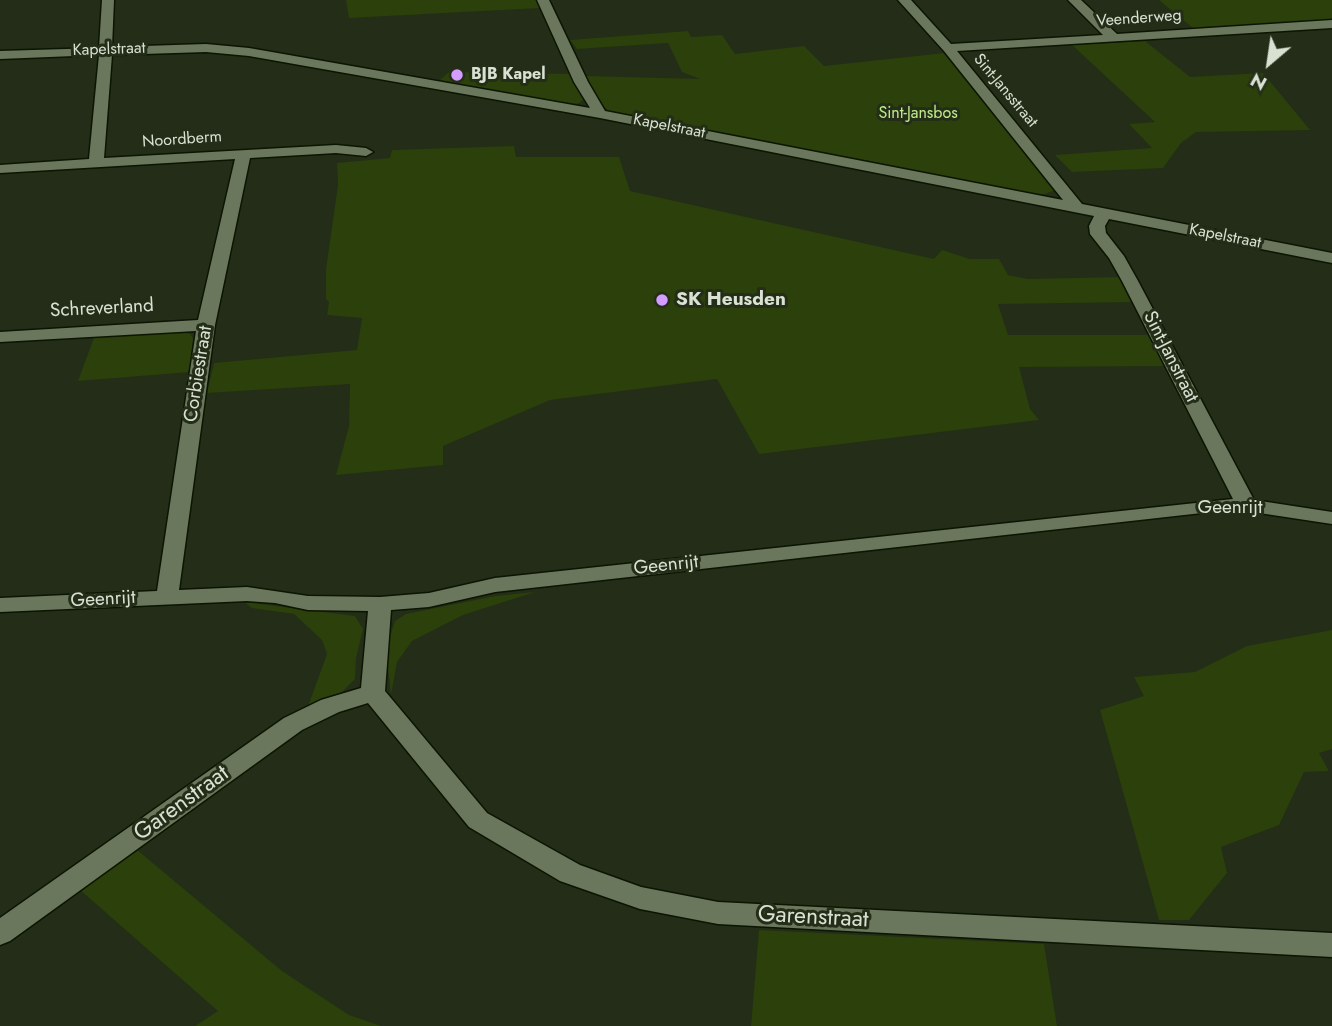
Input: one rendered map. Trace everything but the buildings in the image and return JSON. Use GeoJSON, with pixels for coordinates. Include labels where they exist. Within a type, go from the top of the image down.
{"type":"FeatureCollection","features":[{"type":"Feature","properties":{"kind":"street"},"geometry":{"type":"LineString","coordinates":[[96,163],[104,89],[108,0]]}},
{"type":"Feature","properties":{"kind":"street"},"geometry":{"type":"LineString","coordinates":[[543,0],[600,114]]}},
{"type":"Feature","properties":{"kind":"street","name":"Sint-Jansstraat"},"geometry":{"type":"LineString","coordinates":[[904,0],[948,48],[1076,207]]}},
{"type":"Feature","properties":{"kind":"street"},"geometry":{"type":"LineString","coordinates":[[1074,0],[1114,38]]}},
{"type":"Feature","properties":{"kind":"street","name":"Veenderweg"},"geometry":{"type":"LineString","coordinates":[[948,48],[1332,24]]}},
{"type":"Feature","properties":{"kind":"street","name":"Kapelstraat"},"geometry":{"type":"LineString","coordinates":[[0,55],[206,48],[249,52],[600,114],[1332,258]]}},
{"type":"Feature","properties":{"kind":"street","name":"Noordberm"},"geometry":{"type":"LineString","coordinates":[[0,169],[244,153],[336,149],[366,152]]}},
{"type":"Feature","properties":{"kind":"street","name":"Corbiestraat"},"geometry":{"type":"LineString","coordinates":[[167,597],[206,325],[244,153]]}},
{"type":"Feature","properties":{"kind":"street","name":"Sint-Janstraat"},"geometry":{"type":"LineString","coordinates":[[1104,212],[1097,226],[1098,234],[1116,256],[1130,281],[1246,505]]}},
{"type":"Feature","properties":{"kind":"street","name":"Schreverland"},"geometry":{"type":"LineString","coordinates":[[0,337],[206,325]]}},
{"type":"Feature","properties":{"kind":"street","name":"Geenrijt"},"geometry":{"type":"LineString","coordinates":[[0,604],[247,594],[275,596],[308,603],[380,604],[429,600],[508,584],[1211,506],[1246,505],[1332,518]]}},
{"type":"Feature","properties":{"kind":"street"},"geometry":{"type":"LineString","coordinates":[[373,693],[380,604]]}},
{"type":"Feature","properties":{"kind":"street","name":"Garenstraat"},"geometry":{"type":"LineString","coordinates":[[0,933],[293,724],[330,706],[373,693],[478,820],[570,873],[640,898],[718,913],[1332,945]]}},
{"type":"Feature","properties":{"kind":"green space"},"geometry":{"type":"Polygon","coordinates":[[[346,0],[536,0],[540,8],[349,18],[346,0]]]}},
{"type":"Feature","properties":{"kind":"green space"},"geometry":{"type":"Polygon","coordinates":[[[1159,0],[1332,0],[1332,22],[1194,29],[1159,0]]]}},
{"type":"Feature","properties":{"kind":"green space","name":"Sint-Jansbos"},"geometry":{"type":"Polygon","coordinates":[[[688,31],[691,37],[722,35],[735,54],[804,46],[824,66],[944,53],[1055,190],[1045,194],[1032,194],[612,113],[600,104],[586,76],[700,79],[682,72],[668,43],[577,49],[570,40],[688,31]]]}},
{"type":"Feature","properties":{"kind":"green space"},"geometry":{"type":"Polygon","coordinates":[[[1145,41],[1190,77],[1263,73],[1310,130],[1196,132],[1181,143],[1163,168],[1072,172],[1055,155],[1152,148],[1129,124],[1155,122],[1072,45],[1145,41]]]}},
{"type":"Feature","properties":{"kind":"green space"},"geometry":{"type":"Polygon","coordinates":[[[449,72],[572,74],[584,99],[568,105],[439,81],[449,72]]]}},
{"type":"Feature","properties":{"kind":"green space","name":"SK Heusden"},"geometry":{"type":"Polygon","coordinates":[[[514,146],[516,157],[619,157],[630,191],[934,259],[942,250],[970,259],[999,259],[1008,275],[1028,279],[1119,277],[1135,302],[998,304],[1008,335],[1150,335],[1166,366],[1019,367],[1030,409],[1039,420],[759,454],[717,379],[550,400],[443,446],[443,465],[336,475],[349,426],[350,384],[207,393],[214,363],[357,350],[362,318],[327,315],[329,302],[326,299],[326,269],[338,185],[337,163],[390,158],[392,150],[514,146]]]}},
{"type":"Feature","properties":{"kind":"green space"},"geometry":{"type":"Polygon","coordinates":[[[176,331],[190,334],[193,338],[190,372],[78,381],[95,335],[176,331]]]}},
{"type":"Feature","properties":{"kind":"green space"},"geometry":{"type":"Polygon","coordinates":[[[535,592],[463,615],[412,641],[397,662],[391,695],[386,648],[395,621],[406,614],[495,596],[535,592]]]}},
{"type":"Feature","properties":{"kind":"green space"},"geometry":{"type":"Polygon","coordinates":[[[244,602],[355,616],[363,629],[356,658],[355,679],[342,692],[307,709],[327,654],[322,640],[294,614],[252,608],[244,602]]]}},
{"type":"Feature","properties":{"kind":"green space"},"geometry":{"type":"Polygon","coordinates":[[[1332,630],[1332,749],[1319,753],[1329,771],[1304,772],[1279,825],[1221,847],[1227,873],[1189,920],[1159,920],[1100,710],[1144,696],[1134,677],[1195,672],[1247,646],[1332,630]]]}},
{"type":"Feature","properties":{"kind":"green space"},"geometry":{"type":"Polygon","coordinates":[[[136,849],[282,971],[349,1015],[381,1026],[195,1026],[218,1011],[79,889],[136,849]]]}},
{"type":"Feature","properties":{"kind":"green space"},"geometry":{"type":"Polygon","coordinates":[[[759,930],[1044,944],[1057,1026],[751,1026],[759,930]]]}},
{"type":"Feature","properties":{"kind":"place","name":"BJB Kapel"},"geometry":{"type":"Point","coordinates":[457,75]}},
{"type":"Feature","properties":{"kind":"place","name":"SK Heusden"},"geometry":{"type":"Point","coordinates":[662,300]}}]}
